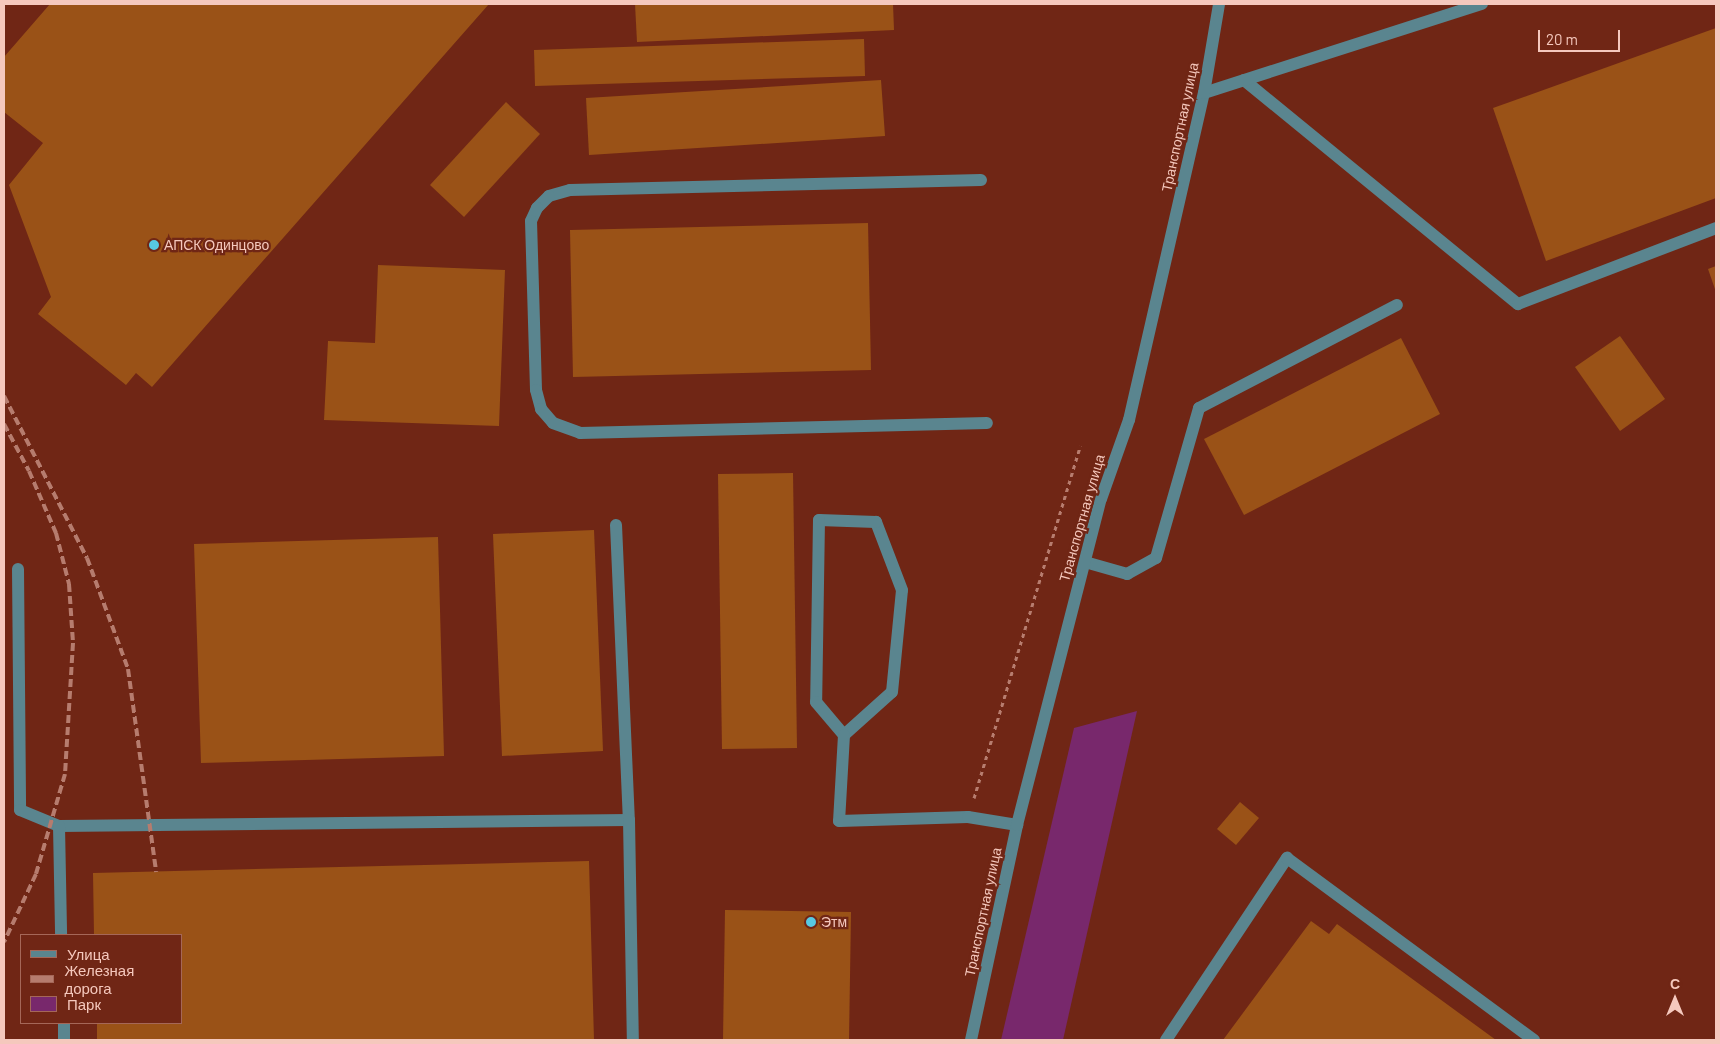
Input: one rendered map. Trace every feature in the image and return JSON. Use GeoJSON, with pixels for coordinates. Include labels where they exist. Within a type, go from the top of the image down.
{"type":"FeatureCollection","features":[{"type":"Feature","properties":{"kind":"street","name":"Транспортная улица"},"geometry":{"type":"LineString","coordinates":[[971,1040],[1017,825],[1101,499],[1129,420],[1204,93],[1219,4]]}},
{"type":"Feature","properties":{"kind":"street"},"geometry":{"type":"LineString","coordinates":[[1204,93],[1482,4]]}},
{"type":"Feature","properties":{"kind":"street"},"geometry":{"type":"LineString","coordinates":[[1244,80],[1518,304],[1716,228]]}},
{"type":"Feature","properties":{"kind":"street"},"geometry":{"type":"LineString","coordinates":[[981,180],[570,190],[550,196],[537,208],[531,221],[536,390],[542,409],[553,423],[580,433],[987,423]]}},
{"type":"Feature","properties":{"kind":"street"},"geometry":{"type":"LineString","coordinates":[[1085,562],[1127,574],[1156,558],[1199,408],[1397,305]]}},
{"type":"Feature","properties":{"kind":"street"},"geometry":{"type":"LineString","coordinates":[[844,735],[892,692],[902,590],[876,522],[820,520],[816,702],[844,735],[839,821],[968,817],[1017,825]]}},
{"type":"Feature","properties":{"kind":"street"},"geometry":{"type":"LineString","coordinates":[[616,525],[629,820],[633,1040]]}},
{"type":"Feature","properties":{"kind":"street"},"geometry":{"type":"LineString","coordinates":[[18,568],[20,810],[59,826],[629,820]]}},
{"type":"Feature","properties":{"kind":"street"},"geometry":{"type":"LineString","coordinates":[[59,826],[61,934]]}},
{"type":"Feature","properties":{"kind":"street"},"geometry":{"type":"LineString","coordinates":[[1166,1040],[1287,858],[1534,1040]]}},
{"type":"Feature","properties":{"kind":"street"},"geometry":{"type":"LineString","coordinates":[[64,1024],[64,1040]]}},
{"type":"Feature","properties":{"kind":"path"},"geometry":{"type":"LineString","coordinates":[[968,817],[1080,446]]}},
{"type":"Feature","properties":{"kind":"green space"},"geometry":{"type":"Polygon","coordinates":[[[1137,711],[1063,1040],[1001,1040],[1074,728],[1137,711]]]}},
{"type":"Feature","properties":{"kind":"building","name":"АПСК Одинцово"},"geometry":{"type":"Polygon","coordinates":[[[50,4],[489,4],[152,387],[136,373],[126,385],[38,314],[51,297],[9,185],[43,143],[4,112],[4,57],[50,4]]]}},
{"type":"Feature","properties":{"kind":"building"},"geometry":{"type":"Polygon","coordinates":[[[635,4],[893,4],[894,30],[637,42],[635,4]]]}},
{"type":"Feature","properties":{"kind":"building"},"geometry":{"type":"Polygon","coordinates":[[[1716,28],[1716,198],[1546,261],[1493,108],[1716,28]]]}},
{"type":"Feature","properties":{"kind":"building"},"geometry":{"type":"Polygon","coordinates":[[[864,39],[865,76],[535,86],[534,50],[864,39]]]}},
{"type":"Feature","properties":{"kind":"building"},"geometry":{"type":"Polygon","coordinates":[[[881,80],[885,136],[589,155],[586,98],[881,80]]]}},
{"type":"Feature","properties":{"kind":"building"},"geometry":{"type":"Polygon","coordinates":[[[506,102],[540,134],[464,217],[430,185],[506,102]]]}},
{"type":"Feature","properties":{"kind":"building"},"geometry":{"type":"Polygon","coordinates":[[[868,223],[871,370],[573,377],[570,230],[868,223]]]}},
{"type":"Feature","properties":{"kind":"building"},"geometry":{"type":"Polygon","coordinates":[[[378,265],[505,270],[499,426],[324,420],[328,341],[375,343],[378,265]]]}},
{"type":"Feature","properties":{"kind":"building"},"geometry":{"type":"Polygon","coordinates":[[[1716,266],[1716,292],[1708,269],[1716,266]]]}},
{"type":"Feature","properties":{"kind":"building"},"geometry":{"type":"Polygon","coordinates":[[[1620,336],[1665,399],[1620,431],[1575,367],[1620,336]]]}},
{"type":"Feature","properties":{"kind":"building"},"geometry":{"type":"Polygon","coordinates":[[[1401,338],[1440,414],[1244,515],[1204,439],[1401,338]]]}},
{"type":"Feature","properties":{"kind":"building"},"geometry":{"type":"Polygon","coordinates":[[[793,473],[797,748],[722,749],[718,474],[793,473]]]}},
{"type":"Feature","properties":{"kind":"building"},"geometry":{"type":"Polygon","coordinates":[[[594,530],[603,751],[502,756],[493,534],[594,530]]]}},
{"type":"Feature","properties":{"kind":"building"},"geometry":{"type":"Polygon","coordinates":[[[438,537],[444,756],[201,763],[194,544],[438,537]]]}},
{"type":"Feature","properties":{"kind":"building"},"geometry":{"type":"Polygon","coordinates":[[[1240,802],[1259,818],[1236,845],[1217,829],[1240,802]]]}},
{"type":"Feature","properties":{"kind":"building"},"geometry":{"type":"Polygon","coordinates":[[[589,861],[594,1040],[97,1040],[97,1024],[182,1024],[182,934],[94,934],[93,873],[589,861]]]}},
{"type":"Feature","properties":{"kind":"building"},"geometry":{"type":"Polygon","coordinates":[[[725,910],[851,912],[849,1040],[723,1040],[725,910]]]}},
{"type":"Feature","properties":{"kind":"building"},"geometry":{"type":"Polygon","coordinates":[[[1311,921],[1329,934],[1337,924],[1496,1040],[1223,1040],[1311,921]]]}},
{"type":"Feature","properties":{"kind":"railway"},"geometry":{"type":"LineString","coordinates":[[4,396],[87,558],[128,669],[156,872]]}},
{"type":"Feature","properties":{"kind":"railway"},"geometry":{"type":"LineString","coordinates":[[4,424],[29,471],[56,533],[69,584],[73,643],[65,774],[36,874],[4,942]]}},
{"type":"Feature","properties":{"kind":"place","name":"АПСК Одинцово"},"geometry":{"type":"Point","coordinates":[154,245]}},
{"type":"Feature","properties":{"kind":"place","name":"Этм"},"geometry":{"type":"Point","coordinates":[811,922]}}]}
